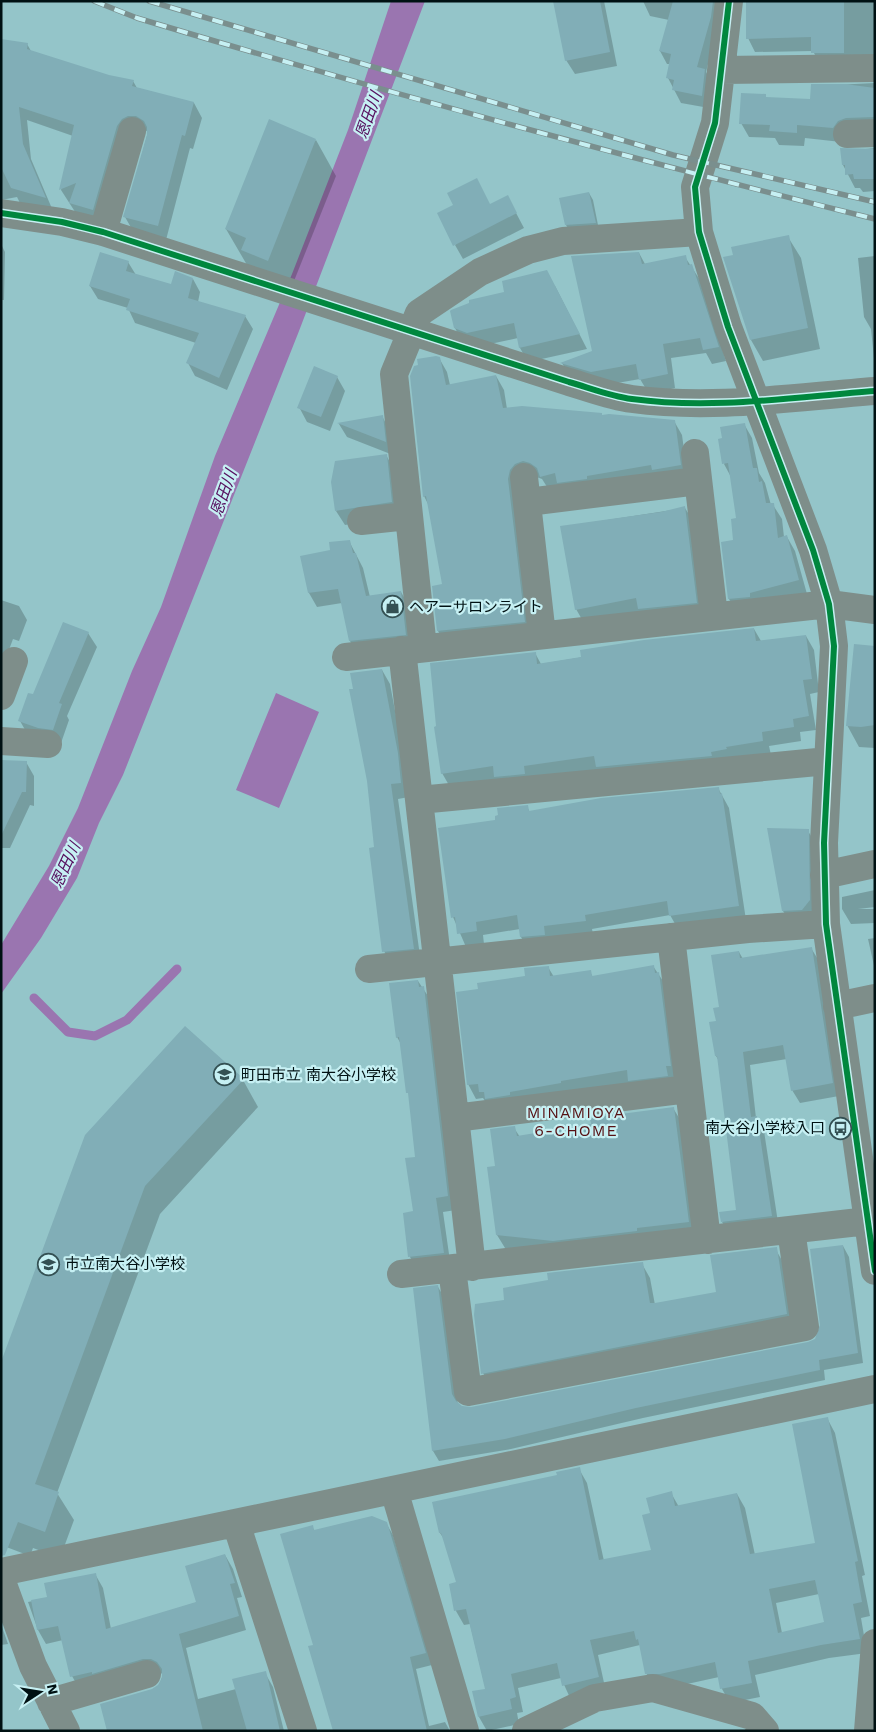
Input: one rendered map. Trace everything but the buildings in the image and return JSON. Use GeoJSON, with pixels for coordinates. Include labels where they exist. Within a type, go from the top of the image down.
{"type":"FeatureCollection","features":[{"type":"Feature","properties":{"kind":"street"},"geometry":{"type":"LineString","coordinates":[[729,1],[715,123],[695,187],[699,232],[728,327],[754,400],[813,550],[829,604],[834,646],[824,874],[826,924],[875,1271]]}},
{"type":"Feature","properties":{"kind":"street"},"geometry":{"type":"LineString","coordinates":[[722,70],[875,68]]}},
{"type":"Feature","properties":{"kind":"street"},"geometry":{"type":"LineString","coordinates":[[103,232],[132,131]]}},
{"type":"Feature","properties":{"kind":"street"},"geometry":{"type":"LineString","coordinates":[[847,134],[875,133]]}},
{"type":"Feature","properties":{"kind":"street"},"geometry":{"type":"LineString","coordinates":[[1,213],[62,222],[103,232],[578,385],[630,399],[686,404],[715,404],[875,391]]}},
{"type":"Feature","properties":{"kind":"street"},"geometry":{"type":"LineString","coordinates":[[699,232],[563,241],[528,250],[480,272],[419,313],[394,374],[408,516],[419,800],[455,1118],[468,1392],[805,1327],[791,1230]]}},
{"type":"Feature","properties":{"kind":"street"},"geometry":{"type":"LineString","coordinates":[[695,453],[714,616]]}},
{"type":"Feature","properties":{"kind":"street"},"geometry":{"type":"LineString","coordinates":[[542,635],[526,490],[698,481]]}},
{"type":"Feature","properties":{"kind":"street"},"geometry":{"type":"LineString","coordinates":[[360,521],[408,516]]}},
{"type":"Feature","properties":{"kind":"street"},"geometry":{"type":"LineString","coordinates":[[346,657],[829,604],[875,610]]}},
{"type":"Feature","properties":{"kind":"street"},"geometry":{"type":"LineString","coordinates":[[1,696],[14,661]]}},
{"type":"Feature","properties":{"kind":"street"},"geometry":{"type":"LineString","coordinates":[[1,742],[48,744]]}},
{"type":"Feature","properties":{"kind":"street"},"geometry":{"type":"LineString","coordinates":[[419,800],[828,761]]}},
{"type":"Feature","properties":{"kind":"street"},"geometry":{"type":"LineString","coordinates":[[824,874],[875,864]]}},
{"type":"Feature","properties":{"kind":"street"},"geometry":{"type":"LineString","coordinates":[[369,969],[670,937],[826,924]]}},
{"type":"Feature","properties":{"kind":"street"},"geometry":{"type":"LineString","coordinates":[[670,937],[707,1240]]}},
{"type":"Feature","properties":{"kind":"street"},"geometry":{"type":"LineString","coordinates":[[837,1006],[875,998]]}},
{"type":"Feature","properties":{"kind":"street"},"geometry":{"type":"LineString","coordinates":[[455,1118],[688,1090]]}},
{"type":"Feature","properties":{"kind":"street"},"geometry":{"type":"LineString","coordinates":[[401,1274],[868,1221]]}},
{"type":"Feature","properties":{"kind":"street"},"geometry":{"type":"LineString","coordinates":[[1,1572],[875,1389]]}},
{"type":"Feature","properties":{"kind":"street"},"geometry":{"type":"LineString","coordinates":[[394,1490],[465,1731]]}},
{"type":"Feature","properties":{"kind":"street"},"geometry":{"type":"LineString","coordinates":[[236,1523],[303,1731]]}},
{"type":"Feature","properties":{"kind":"street"},"geometry":{"type":"LineString","coordinates":[[1,1579],[33,1666],[66,1731]]}},
{"type":"Feature","properties":{"kind":"street"},"geometry":{"type":"LineString","coordinates":[[868,1731],[875,1643]]}},
{"type":"Feature","properties":{"kind":"street"},"geometry":{"type":"LineString","coordinates":[[51,1702],[148,1674]]}},
{"type":"Feature","properties":{"kind":"street"},"geometry":{"type":"LineString","coordinates":[[526,1731],[595,1698],[653,1688],[752,1716],[765,1731]]}},
{"type":"Feature","properties":{"kind":"water","name":"恩田川"},"geometry":{"type":"Polygon","coordinates":[[[391,1],[425,1],[299,331],[123,775],[99,823],[77,878],[41,938],[1,994],[1,945],[49,866],[78,808],[132,671],[161,607],[215,456],[292,274],[348,130],[391,1]]]}},
{"type":"Feature","properties":{"kind":"water"},"geometry":{"type":"Polygon","coordinates":[[[276,693],[319,712],[279,808],[236,790],[276,693]]]}},
{"type":"Feature","properties":{"kind":"waterway"},"geometry":{"type":"LineString","coordinates":[[34,998],[68,1032],[95,1036],[127,1020],[177,969]]}},
{"type":"Feature","properties":{"kind":"railway"},"geometry":{"type":"LineString","coordinates":[[94,1],[137,18],[412,98],[597,148],[875,219]]}},
{"type":"Feature","properties":{"kind":"railway"},"geometry":{"type":"LineString","coordinates":[[149,1],[673,155],[875,202]]}},
{"type":"Feature","properties":{"kind":"cycle path"},"geometry":{"type":"LineString","coordinates":[[729,1],[715,123],[695,187],[699,232],[728,327],[813,550],[829,604],[834,646],[824,843],[826,924],[875,1271]]}},
{"type":"Feature","properties":{"kind":"cycle path"},"geometry":{"type":"LineString","coordinates":[[1,213],[62,222],[103,232],[624,398],[662,402],[723,403],[875,391]]}},
{"type":"Feature","properties":{"kind":"place","name":"ヘアーサロンライト"},"geometry":{"type":"Point","coordinates":[393,607]}},
{"type":"Feature","properties":{"kind":"place","name":"町田市立 南大谷小学校"},"geometry":{"type":"Point","coordinates":[225,1075]}},
{"type":"Feature","properties":{"kind":"place","name":"南大谷小学校入口"},"geometry":{"type":"Point","coordinates":[841,1128]}},
{"type":"Feature","properties":{"kind":"place","name":"市立南大谷小学校"},"geometry":{"type":"Point","coordinates":[49,1264]}},
{"type":"Feature","properties":{"kind":"district","name":"MINAMIOYA 6-CHOME"},"geometry":{"type":"Point","coordinates":[576,1121]}}]}
